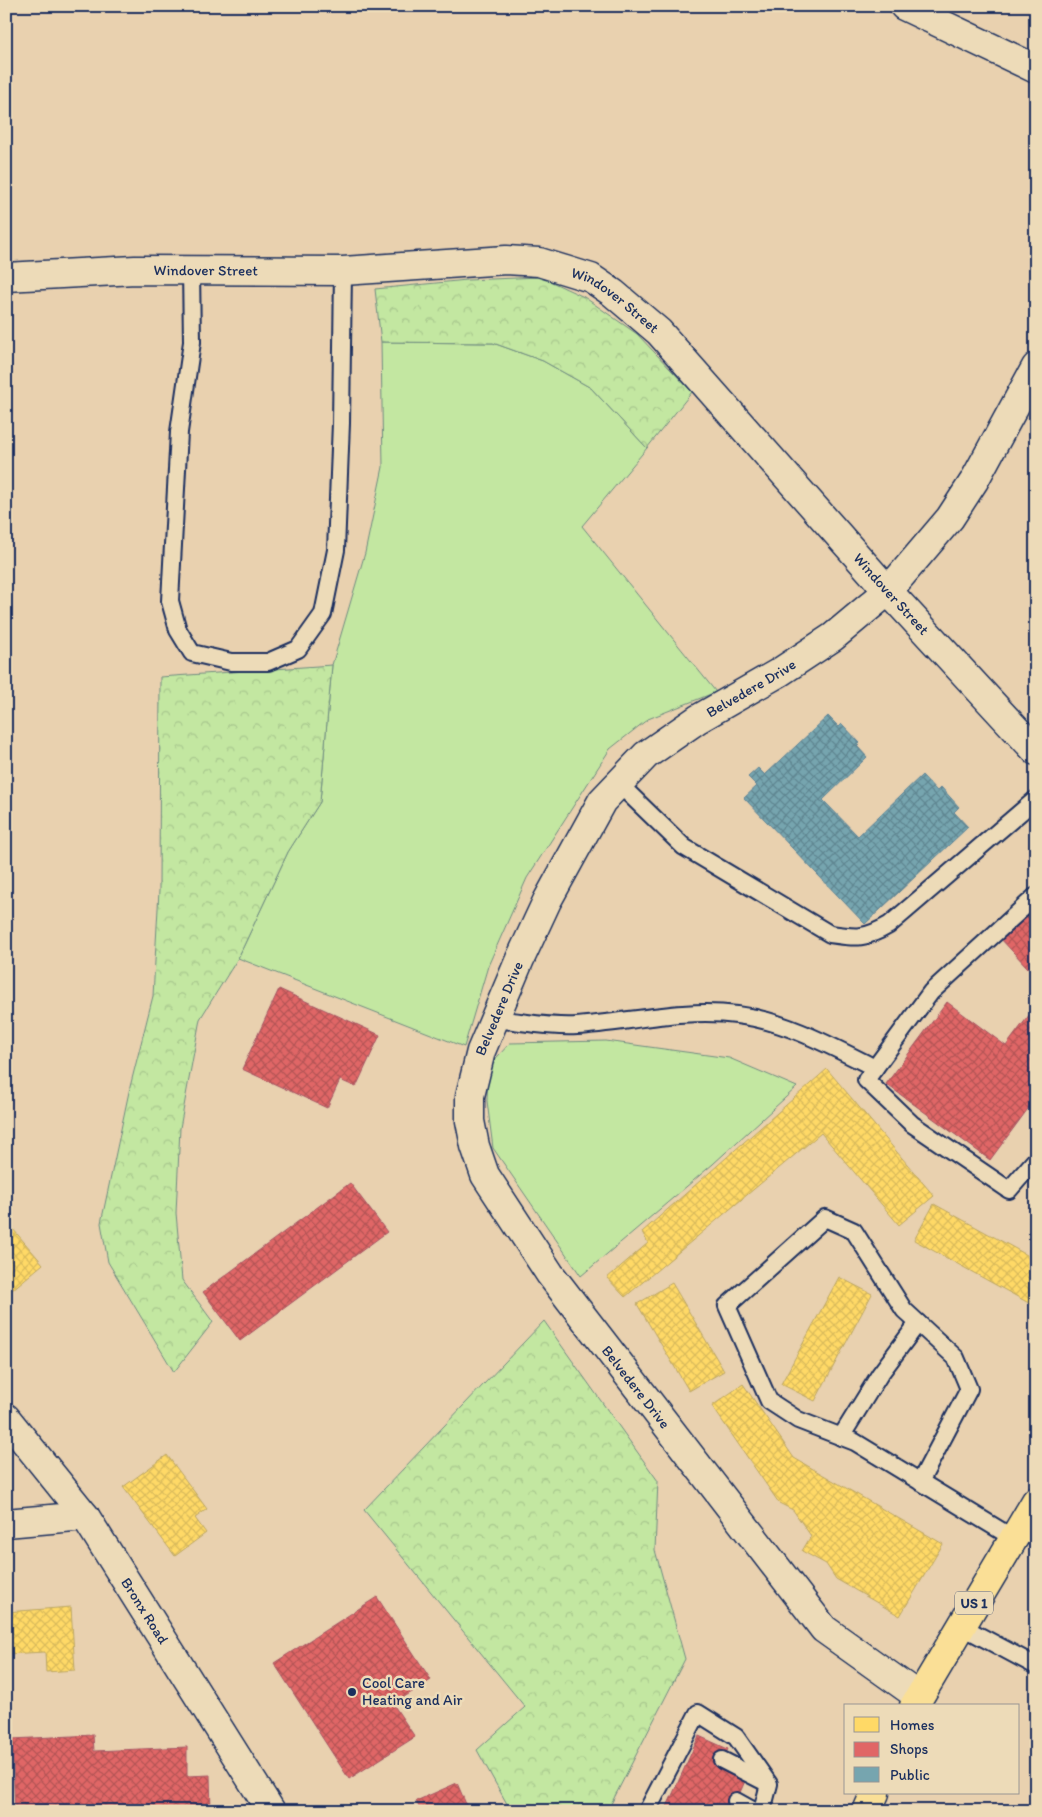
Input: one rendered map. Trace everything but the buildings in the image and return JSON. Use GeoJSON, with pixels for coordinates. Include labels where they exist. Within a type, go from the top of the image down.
{"type":"FeatureCollection","features":[{"type":"Feature","properties":{"kind":"main road","name":"US 1"},"geometry":{"type":"LineString","coordinates":[[916,1701],[961,1626],[1022,1535],[1036,1501]]}},
{"type":"Feature","properties":{"kind":"main road"},"geometry":{"type":"LineString","coordinates":[[867,1811],[875,1794]]}},
{"type":"Feature","properties":{"kind":"street"},"geometry":{"type":"LineString","coordinates":[[904,6],[1036,69]]}},
{"type":"Feature","properties":{"kind":"street","name":"Windover Street"},"geometry":{"type":"LineString","coordinates":[[6,277],[82,271],[191,269],[343,272],[506,260],[539,262],[591,278],[613,293],[659,332],[888,591],[1036,752]]}},
{"type":"Feature","properties":{"kind":"street","name":"Belvedere Drive"},"geometry":{"type":"LineString","coordinates":[[916,1701],[824,1629],[550,1274],[485,1175],[475,1146],[470,1120],[470,1096],[473,1077],[494,1019],[547,901],[602,801],[646,755],[698,719],[780,672],[833,637],[888,591],[950,518],[974,482],[1036,367]]}},
{"type":"Feature","properties":{"kind":"street","name":"Bronx Road"},"geometry":{"type":"LineString","coordinates":[[6,1418],[85,1516],[271,1811]]}},
{"type":"Feature","properties":{"kind":"street"},"geometry":{"type":"LineString","coordinates":[[6,1523],[85,1516]]}},
{"type":"Feature","properties":{"kind":"lane"},"geometry":{"type":"LineString","coordinates":[[191,269],[192,342],[179,432],[170,601],[178,630],[192,653],[231,662],[268,662],[298,649],[323,614],[336,550],[341,423],[343,272]]}},
{"type":"Feature","properties":{"kind":"lane"},"geometry":{"type":"LineString","coordinates":[[618,783],[684,847],[830,934],[853,937],[871,936],[889,925],[1036,799]]}},
{"type":"Feature","properties":{"kind":"lane"},"geometry":{"type":"LineString","coordinates":[[1036,896],[931,992],[866,1080],[912,1124],[1010,1190],[1036,1159]]}},
{"type":"Feature","properties":{"kind":"lane"},"geometry":{"type":"LineString","coordinates":[[494,1019],[566,1026],[697,1012],[738,1015],[780,1025],[814,1037],[875,1068]]}},
{"type":"Feature","properties":{"kind":"lane"},"geometry":{"type":"LineString","coordinates":[[920,1482],[969,1389],[956,1358],[904,1310],[854,1231],[825,1218],[727,1306],[769,1401],[798,1420],[855,1442],[920,1482],[1022,1535]]}},
{"type":"Feature","properties":{"kind":"lane"},"geometry":{"type":"LineString","coordinates":[[840,1437],[880,1374],[918,1323]]}},
{"type":"Feature","properties":{"kind":"lane"},"geometry":{"type":"LineString","coordinates":[[961,1626],[1036,1666]]}},
{"type":"Feature","properties":{"kind":"lane"},"geometry":{"type":"LineString","coordinates":[[647,1811],[676,1768],[689,1743],[698,1713],[736,1737],[770,1784]]}},
{"type":"Feature","properties":{"kind":"lane"},"geometry":{"type":"LineString","coordinates":[[722,1760],[770,1784]]}},
{"type":"Feature","properties":{"kind":"lane"},"geometry":{"type":"LineString","coordinates":[[762,1811],[770,1784]]}},
{"type":"Feature","properties":{"kind":"lane"},"geometry":{"type":"LineString","coordinates":[[736,1801],[754,1811]]}},
{"type":"Feature","properties":{"kind":"green space"},"geometry":{"type":"Polygon","coordinates":[[[541,277],[584,297],[637,334],[692,392],[647,448],[591,388],[543,361],[493,343],[381,342],[375,289],[467,280],[541,277]]]}},
{"type":"Feature","properties":{"kind":"green space"},"geometry":{"type":"Polygon","coordinates":[[[381,342],[493,343],[543,361],[591,388],[647,448],[582,526],[716,692],[648,719],[610,749],[527,878],[488,966],[464,1047],[238,958],[288,852],[320,802],[332,665],[365,553],[383,467],[381,342]]]}},
{"type":"Feature","properties":{"kind":"green space"},"geometry":{"type":"Polygon","coordinates":[[[332,665],[320,802],[288,852],[238,958],[200,1019],[180,1128],[176,1213],[182,1280],[213,1322],[174,1372],[108,1262],[101,1223],[130,1087],[153,996],[159,891],[160,677],[332,665]]]}},
{"type":"Feature","properties":{"kind":"green space"},"geometry":{"type":"Polygon","coordinates":[[[606,1041],[729,1058],[797,1087],[713,1164],[581,1276],[493,1148],[487,1101],[488,1067],[510,1043],[606,1041]]]}},
{"type":"Feature","properties":{"kind":"green space"},"geometry":{"type":"Polygon","coordinates":[[[544,1321],[658,1481],[655,1550],[685,1659],[611,1804],[613,1811],[511,1811],[477,1750],[525,1707],[364,1510],[544,1321]]]}},
{"type":"Feature","properties":{"kind":"place","name":"Cool Care Heating and Air"},"geometry":{"type":"Point","coordinates":[352,1692]}}]}
